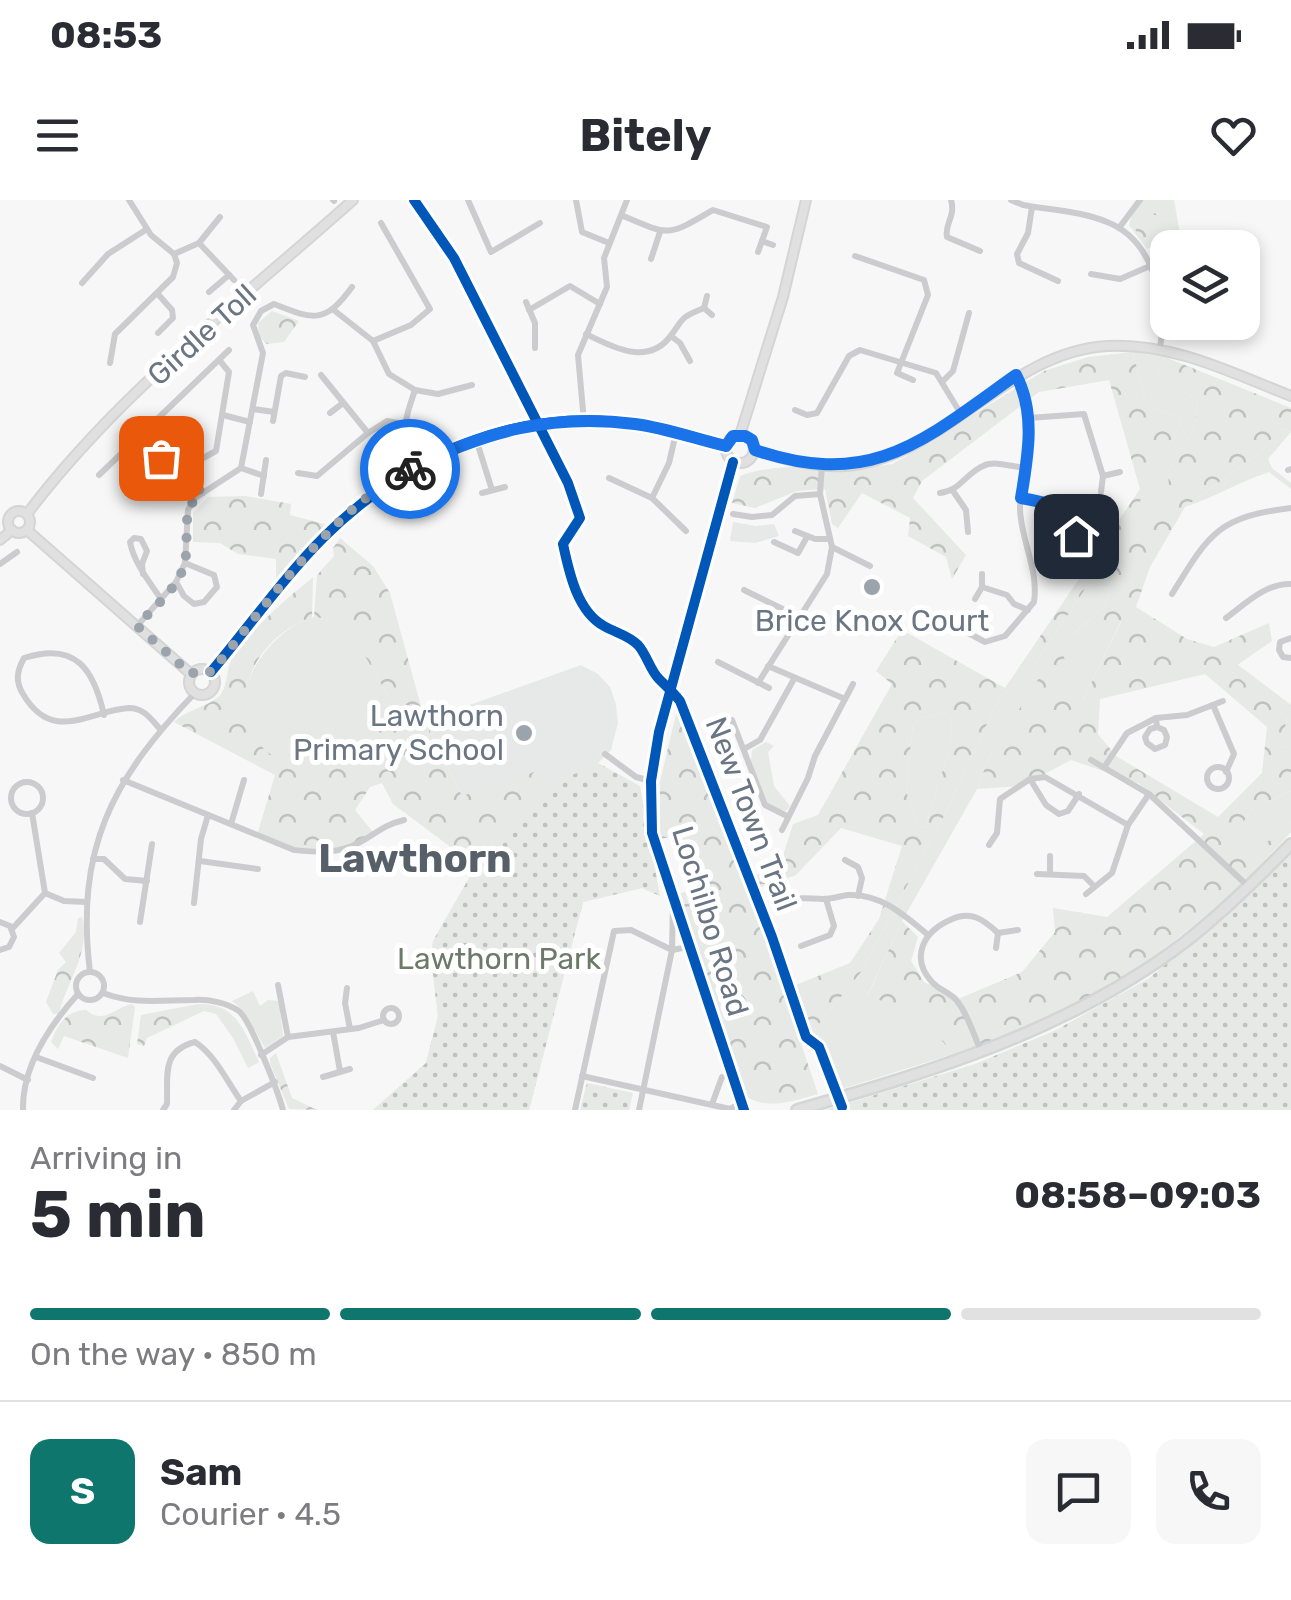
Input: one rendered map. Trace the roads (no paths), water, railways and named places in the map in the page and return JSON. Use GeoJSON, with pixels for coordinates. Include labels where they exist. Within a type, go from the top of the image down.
{"type":"FeatureCollection","features":[{"type":"Feature","properties":{"kind":"main road"},"geometry":{"type":"LineString","coordinates":[[797,1110],[818,1107],[982,1052],[1066,1016],[1127,982],[1185,942],[1250,887],[1291,844]]}},
{"type":"Feature","properties":{"kind":"street"},"geometry":{"type":"LineString","coordinates":[[110,362],[115,334],[158,294],[177,270],[174,254],[146,229],[129,200]]}},
{"type":"Feature","properties":{"kind":"street","name":"Girdle Toll"},"geometry":{"type":"LineString","coordinates":[[27,514],[61,468],[102,423],[353,200]]}},
{"type":"Feature","properties":{"kind":"street"},"geometry":{"type":"LineString","coordinates":[[468,200],[490,252],[540,224]]}},
{"type":"Feature","properties":{"kind":"street"},"geometry":{"type":"LineString","coordinates":[[576,200],[582,232],[609,243]]}},
{"type":"Feature","properties":{"kind":"street"},"geometry":{"type":"LineString","coordinates":[[584,422],[578,355],[607,287],[604,268],[609,243],[627,200]]}},
{"type":"Feature","properties":{"kind":"street"},"geometry":{"type":"LineString","coordinates":[[753,454],[744,436],[806,200]]}},
{"type":"Feature","properties":{"kind":"street"},"geometry":{"type":"LineString","coordinates":[[952,200],[954,211],[947,237],[980,251]]}},
{"type":"Feature","properties":{"kind":"street"},"geometry":{"type":"LineString","coordinates":[[1011,200],[1104,220],[1136,243],[1150,266],[1120,279],[1091,274]]}},
{"type":"Feature","properties":{"kind":"street"},"geometry":{"type":"LineString","coordinates":[[1120,228],[1140,200]]}},
{"type":"Feature","properties":{"kind":"street"},"geometry":{"type":"LineString","coordinates":[[1032,207],[1028,233],[1017,254],[1019,263],[1058,281]]}},
{"type":"Feature","properties":{"kind":"street"},"geometry":{"type":"LineString","coordinates":[[621,215],[660,232],[679,230],[712,210],[769,223],[758,252]]}},
{"type":"Feature","properties":{"kind":"street"},"geometry":{"type":"LineString","coordinates":[[174,254],[199,242],[220,217]]}},
{"type":"Feature","properties":{"kind":"street"},"geometry":{"type":"LineString","coordinates":[[373,340],[410,326],[430,309],[381,223]]}},
{"type":"Feature","properties":{"kind":"street"},"geometry":{"type":"LineString","coordinates":[[82,282],[108,254],[146,229]]}},
{"type":"Feature","properties":{"kind":"street"},"geometry":{"type":"LineString","coordinates":[[651,259],[660,232]]}},
{"type":"Feature","properties":{"kind":"street"},"geometry":{"type":"LineString","coordinates":[[199,242],[232,277],[209,292]]}},
{"type":"Feature","properties":{"kind":"street"},"geometry":{"type":"LineString","coordinates":[[762,242],[773,245]]}},
{"type":"Feature","properties":{"kind":"street"},"geometry":{"type":"LineString","coordinates":[[855,256],[924,280],[928,295],[899,376],[913,380]]}},
{"type":"Feature","properties":{"kind":"street"},"geometry":{"type":"LineString","coordinates":[[535,348],[535,323],[528,306],[570,286],[600,304]]}},
{"type":"Feature","properties":{"kind":"street"},"geometry":{"type":"LineString","coordinates":[[137,626],[176,582],[185,564],[188,510],[195,498],[241,468],[263,353],[253,325],[261,311],[274,304],[300,315],[319,316],[335,311],[352,287]]}},
{"type":"Feature","properties":{"kind":"street"},"geometry":{"type":"LineString","coordinates":[[158,294],[172,310],[173,318],[158,333]]}},
{"type":"Feature","properties":{"kind":"street"},"geometry":{"type":"LineString","coordinates":[[704,308],[707,296]]}},
{"type":"Feature","properties":{"kind":"street"},"geometry":{"type":"LineString","coordinates":[[586,334],[616,349],[631,352],[656,348],[671,336],[679,318],[704,308]]}},
{"type":"Feature","properties":{"kind":"street"},"geometry":{"type":"LineString","coordinates":[[704,308],[712,315]]}},
{"type":"Feature","properties":{"kind":"street"},"geometry":{"type":"LineString","coordinates":[[335,311],[373,340],[388,374],[415,390],[438,394],[472,385]]}},
{"type":"Feature","properties":{"kind":"street"},"geometry":{"type":"LineString","coordinates":[[943,381],[953,371],[969,314]]}},
{"type":"Feature","properties":{"kind":"street"},"geometry":{"type":"LineString","coordinates":[[671,336],[680,342],[690,361]]}},
{"type":"Feature","properties":{"kind":"street"},"geometry":{"type":"LineString","coordinates":[[1160,340],[1160,348]]}},
{"type":"Feature","properties":{"kind":"street"},"geometry":{"type":"LineString","coordinates":[[744,436],[733,436],[726,446],[726,455],[733,462],[742,464],[753,454],[846,466],[877,459],[914,444],[1016,375],[1077,351],[1104,346],[1160,348],[1291,396]]}},
{"type":"Feature","properties":{"kind":"street"},"geometry":{"type":"LineString","coordinates":[[100,474],[229,350]]}},
{"type":"Feature","properties":{"kind":"street"},"geometry":{"type":"LineString","coordinates":[[795,410],[807,415],[817,413],[855,351],[928,368],[943,381],[961,414]]}},
{"type":"Feature","properties":{"kind":"street"},"geometry":{"type":"LineString","coordinates":[[185,468],[216,451],[229,372],[220,361]]}},
{"type":"Feature","properties":{"kind":"street"},"geometry":{"type":"LineString","coordinates":[[272,421],[281,376],[286,373],[305,377]]}},
{"type":"Feature","properties":{"kind":"street"},"geometry":{"type":"LineString","coordinates":[[321,375],[368,433]]}},
{"type":"Feature","properties":{"kind":"street"},"geometry":{"type":"LineString","coordinates":[[934,614],[985,642],[1005,636],[1028,610],[1035,592],[1020,513],[1029,418],[1027,396],[1016,375]]}},
{"type":"Feature","properties":{"kind":"street"},"geometry":{"type":"LineString","coordinates":[[415,390],[404,424],[405,440],[418,465]]}},
{"type":"Feature","properties":{"kind":"street"},"geometry":{"type":"LineString","coordinates":[[330,413],[344,403]]}},
{"type":"Feature","properties":{"kind":"street"},"geometry":{"type":"LineString","coordinates":[[252,408],[274,412]]}},
{"type":"Feature","properties":{"kind":"street"},"geometry":{"type":"LineString","coordinates":[[1029,418],[1084,414],[1103,476],[1101,492]]}},
{"type":"Feature","properties":{"kind":"street"},"geometry":{"type":"LineString","coordinates":[[223,415],[250,422]]}},
{"type":"Feature","properties":{"kind":"street"},"geometry":{"type":"LineString","coordinates":[[298,473],[317,476],[368,433],[388,422],[404,424]]}},
{"type":"Feature","properties":{"kind":"street"},"geometry":{"type":"LineString","coordinates":[[211,672],[322,540],[374,492],[445,450],[508,429],[584,422],[634,424],[726,446]]}},
{"type":"Feature","properties":{"kind":"street"},"geometry":{"type":"LineString","coordinates":[[652,498],[669,464],[676,433]]}},
{"type":"Feature","properties":{"kind":"street"},"geometry":{"type":"LineString","coordinates":[[476,439],[492,490]]}},
{"type":"Feature","properties":{"kind":"street"},"geometry":{"type":"LineString","coordinates":[[133,446],[145,458],[173,457],[202,493]]}},
{"type":"Feature","properties":{"kind":"street"},"geometry":{"type":"LineString","coordinates":[[261,494],[266,460]]}},
{"type":"Feature","properties":{"kind":"street","name":"Lochilbo Road"},"geometry":{"type":"LineString","coordinates":[[733,462],[659,732],[651,781],[652,834],[746,1107]]}},
{"type":"Feature","properties":{"kind":"street"},"geometry":{"type":"LineString","coordinates":[[940,493],[953,492],[982,466],[993,463],[1026,468]]}},
{"type":"Feature","properties":{"kind":"street"},"geometry":{"type":"LineString","coordinates":[[758,683],[827,574],[831,543],[820,494],[822,464]]}},
{"type":"Feature","properties":{"kind":"street"},"geometry":{"type":"LineString","coordinates":[[241,468],[264,476]]}},
{"type":"Feature","properties":{"kind":"street"},"geometry":{"type":"LineString","coordinates":[[1103,476],[1120,472]]}},
{"type":"Feature","properties":{"kind":"street"},"geometry":{"type":"LineString","coordinates":[[609,478],[652,498],[686,531]]}},
{"type":"Feature","properties":{"kind":"street"},"geometry":{"type":"LineString","coordinates":[[482,493],[505,488]]}},
{"type":"Feature","properties":{"kind":"street"},"geometry":{"type":"LineString","coordinates":[[953,492],[966,510],[968,532]]}},
{"type":"Feature","properties":{"kind":"street"},"geometry":{"type":"LineString","coordinates":[[733,514],[772,514],[795,496],[820,494]]}},
{"type":"Feature","properties":{"kind":"street"},"geometry":{"type":"LineString","coordinates":[[1021,498],[1069,514],[1076,528],[1070,554]]}},
{"type":"Feature","properties":{"kind":"street"},"geometry":{"type":"LineString","coordinates":[[1172,594],[1198,551],[1217,529],[1241,516],[1291,508]]}},
{"type":"Feature","properties":{"kind":"street"},"geometry":{"type":"LineString","coordinates":[[12,514],[27,514],[28,530],[12,530],[8,520],[12,514]]}},
{"type":"Feature","properties":{"kind":"street"},"geometry":{"type":"LineString","coordinates":[[1076,528],[1087,526]]}},
{"type":"Feature","properties":{"kind":"street"},"geometry":{"type":"LineString","coordinates":[[0,540],[12,530]]}},
{"type":"Feature","properties":{"kind":"street"},"geometry":{"type":"LineString","coordinates":[[28,530],[191,674]]}},
{"type":"Feature","properties":{"kind":"street"},"geometry":{"type":"LineString","coordinates":[[795,531],[831,543],[870,566]]}},
{"type":"Feature","properties":{"kind":"street"},"geometry":{"type":"LineString","coordinates":[[774,542],[798,553],[807,537]]}},
{"type":"Feature","properties":{"kind":"street"},"geometry":{"type":"LineString","coordinates":[[143,574],[147,550],[142,539],[134,538],[131,550],[143,574],[161,599]]}},
{"type":"Feature","properties":{"kind":"street"},"geometry":{"type":"LineString","coordinates":[[0,564],[18,552]]}},
{"type":"Feature","properties":{"kind":"street"},"geometry":{"type":"LineString","coordinates":[[176,582],[194,604],[204,602],[217,587],[214,575],[185,564]]}},
{"type":"Feature","properties":{"kind":"street"},"geometry":{"type":"LineString","coordinates":[[974,598],[982,587],[982,574]]}},
{"type":"Feature","properties":{"kind":"street"},"geometry":{"type":"LineString","coordinates":[[1226,618],[1259,594],[1279,584],[1291,584]]}},
{"type":"Feature","properties":{"kind":"street"},"geometry":{"type":"LineString","coordinates":[[982,587],[1007,595],[1014,604],[1028,610]]}},
{"type":"Feature","properties":{"kind":"street"},"geometry":{"type":"LineString","coordinates":[[744,590],[799,617]]}},
{"type":"Feature","properties":{"kind":"street"},"geometry":{"type":"LineString","coordinates":[[1291,638],[1280,642],[1279,650],[1283,657],[1291,658]]}},
{"type":"Feature","properties":{"kind":"street"},"geometry":{"type":"LineString","coordinates":[[104,715],[98,687],[77,659],[40,653],[24,658],[18,670],[18,685],[28,703],[42,714],[58,722],[104,715],[129,708],[144,711],[160,729]]}},
{"type":"Feature","properties":{"kind":"street"},"geometry":{"type":"LineString","coordinates":[[718,662],[769,688]]}},
{"type":"Feature","properties":{"kind":"street"},"geometry":{"type":"LineString","coordinates":[[768,666],[845,699]]}},
{"type":"Feature","properties":{"kind":"street"},"geometry":{"type":"LineString","coordinates":[[201,669],[211,672],[215,680],[212,691],[204,695],[195,693],[189,686],[191,674],[201,669]]}},
{"type":"Feature","properties":{"kind":"street"},"geometry":{"type":"LineString","coordinates":[[744,749],[760,740],[794,679]]}},
{"type":"Feature","properties":{"kind":"street"},"geometry":{"type":"LineString","coordinates":[[782,830],[853,684]]}},
{"type":"Feature","properties":{"kind":"street"},"geometry":{"type":"LineString","coordinates":[[90,972],[87,902],[92,859],[111,801],[160,729],[195,693]]}},
{"type":"Feature","properties":{"kind":"street"},"geometry":{"type":"LineString","coordinates":[[1105,766],[1127,732],[1222,702]]}},
{"type":"Feature","properties":{"kind":"street"},"geometry":{"type":"LineString","coordinates":[[1213,705],[1234,754],[1226,772]]}},
{"type":"Feature","properties":{"kind":"street"},"geometry":{"type":"LineString","coordinates":[[732,720],[765,805],[787,816]]}},
{"type":"Feature","properties":{"kind":"street"},"geometry":{"type":"LineString","coordinates":[[604,754],[636,777],[651,781]]}},
{"type":"Feature","properties":{"kind":"street"},"geometry":{"type":"LineString","coordinates":[[1092,760],[1149,794],[1250,887]]}},
{"type":"Feature","properties":{"kind":"street"},"geometry":{"type":"LineString","coordinates":[[989,845],[997,833],[1000,799],[1030,779],[1044,777],[1080,794],[1128,825]]}},
{"type":"Feature","properties":{"kind":"street"},"geometry":{"type":"LineString","coordinates":[[1030,779],[1046,805],[1059,814],[1068,811],[1080,794]]}},
{"type":"Feature","properties":{"kind":"street"},"geometry":{"type":"LineString","coordinates":[[124,780],[294,850],[324,853],[354,845],[383,825],[404,820]]}},
{"type":"Feature","properties":{"kind":"street"},"geometry":{"type":"LineString","coordinates":[[231,824],[244,780]]}},
{"type":"Feature","properties":{"kind":"street"},"geometry":{"type":"LineString","coordinates":[[20,784],[34,784],[42,792],[42,803],[32,814],[18,812],[12,802],[12,792],[20,784]]}},
{"type":"Feature","properties":{"kind":"street"},"geometry":{"type":"LineString","coordinates":[[1086,894],[1112,872],[1128,825],[1149,794]]}},
{"type":"Feature","properties":{"kind":"street"},"geometry":{"type":"LineString","coordinates":[[32,814],[45,893]]}},
{"type":"Feature","properties":{"kind":"street"},"geometry":{"type":"LineString","coordinates":[[194,903],[201,839],[208,815]]}},
{"type":"Feature","properties":{"kind":"street"},"geometry":{"type":"LineString","coordinates":[[140,922],[152,844]]}},
{"type":"Feature","properties":{"kind":"street"},"geometry":{"type":"LineString","coordinates":[[1050,856],[1050,874]]}},
{"type":"Feature","properties":{"kind":"street"},"geometry":{"type":"LineString","coordinates":[[92,859],[104,859],[125,879],[147,881]]}},
{"type":"Feature","properties":{"kind":"street"},"geometry":{"type":"LineString","coordinates":[[844,860],[858,866],[862,878],[858,896]]}},
{"type":"Feature","properties":{"kind":"street"},"geometry":{"type":"LineString","coordinates":[[200,862],[258,869]]}},
{"type":"Feature","properties":{"kind":"street"},"geometry":{"type":"LineString","coordinates":[[1038,874],[1084,876],[1093,885]]}},
{"type":"Feature","properties":{"kind":"street"},"geometry":{"type":"LineString","coordinates":[[45,893],[64,901],[87,902]]}},
{"type":"Feature","properties":{"kind":"street"},"geometry":{"type":"LineString","coordinates":[[0,950],[12,944],[12,929],[45,893]]}},
{"type":"Feature","properties":{"kind":"street"},"geometry":{"type":"LineString","coordinates":[[783,902],[802,896],[874,898],[927,934]]}},
{"type":"Feature","properties":{"kind":"street"},"geometry":{"type":"LineString","coordinates":[[800,946],[830,935],[834,926],[826,899]]}},
{"type":"Feature","properties":{"kind":"street"},"geometry":{"type":"LineString","coordinates":[[639,1110],[672,950],[673,901]]}},
{"type":"Feature","properties":{"kind":"street"},"geometry":{"type":"LineString","coordinates":[[982,1052],[958,1002],[933,983],[923,968],[921,948],[927,934],[964,915],[980,917],[998,933]]}},
{"type":"Feature","properties":{"kind":"street"},"geometry":{"type":"LineString","coordinates":[[0,922],[12,929]]}},
{"type":"Feature","properties":{"kind":"street"},"geometry":{"type":"LineString","coordinates":[[574,1110],[614,930],[631,930],[672,950],[688,946]]}},
{"type":"Feature","properties":{"kind":"street"},"geometry":{"type":"LineString","coordinates":[[998,933],[1018,930]]}},
{"type":"Feature","properties":{"kind":"street"},"geometry":{"type":"LineString","coordinates":[[996,948],[998,933]]}},
{"type":"Feature","properties":{"kind":"street"},"geometry":{"type":"LineString","coordinates":[[90,972],[102,979],[102,993]]}},
{"type":"Feature","properties":{"kind":"street"},"geometry":{"type":"LineString","coordinates":[[23,1110],[28,1080],[46,1032],[78,994],[77,979],[90,972]]}},
{"type":"Feature","properties":{"kind":"street"},"geometry":{"type":"LineString","coordinates":[[278,985],[288,1037]]}},
{"type":"Feature","properties":{"kind":"street"},"geometry":{"type":"LineString","coordinates":[[347,988],[345,1002],[350,1029]]}},
{"type":"Feature","properties":{"kind":"street"},"geometry":{"type":"LineString","coordinates":[[78,994],[89,1001],[102,993]]}},
{"type":"Feature","properties":{"kind":"street"},"geometry":{"type":"LineString","coordinates":[[102,993],[124,1001],[198,999],[219,1002],[242,1013],[276,1082],[283,1110]]}},
{"type":"Feature","properties":{"kind":"street"},"geometry":{"type":"LineString","coordinates":[[261,1055],[288,1037],[384,1020]]}},
{"type":"Feature","properties":{"kind":"street"},"geometry":{"type":"LineString","coordinates":[[333,1032],[340,1071]]}},
{"type":"Feature","properties":{"kind":"street"},"geometry":{"type":"LineString","coordinates":[[162,1110],[167,1104],[169,1058],[180,1046],[194,1042],[212,1053],[217,1068],[241,1102]]}},
{"type":"Feature","properties":{"kind":"street"},"geometry":{"type":"LineString","coordinates":[[36,1057],[93,1078]]}},
{"type":"Feature","properties":{"kind":"street"},"geometry":{"type":"LineString","coordinates":[[0,1066],[28,1080]]}},
{"type":"Feature","properties":{"kind":"street"},"geometry":{"type":"LineString","coordinates":[[323,1077],[350,1069]]}},
{"type":"Feature","properties":{"kind":"street"},"geometry":{"type":"LineString","coordinates":[[582,1076],[729,1110],[746,1107]]}},
{"type":"Feature","properties":{"kind":"street"},"geometry":{"type":"LineString","coordinates":[[712,1104],[722,1077]]}},
{"type":"Feature","properties":{"kind":"street"},"geometry":{"type":"LineString","coordinates":[[234,1110],[276,1082]]}},
{"type":"Feature","properties":{"kind":"place","name":"Brice Knox Court"},"geometry":{"type":"Point","coordinates":[872,587]}},
{"type":"Feature","properties":{"kind":"place","name":"Lawthorn Primary School"},"geometry":{"type":"Point","coordinates":[524,733]}},
{"type":"Feature","properties":{"kind":"district","name":"Lawthorn"},"geometry":{"type":"Point","coordinates":[415,858]}},
{"type":"Feature","properties":{"kind":"park label","name":"Lawthorn Park"},"geometry":{"type":"Point","coordinates":[499,959]}}]}
